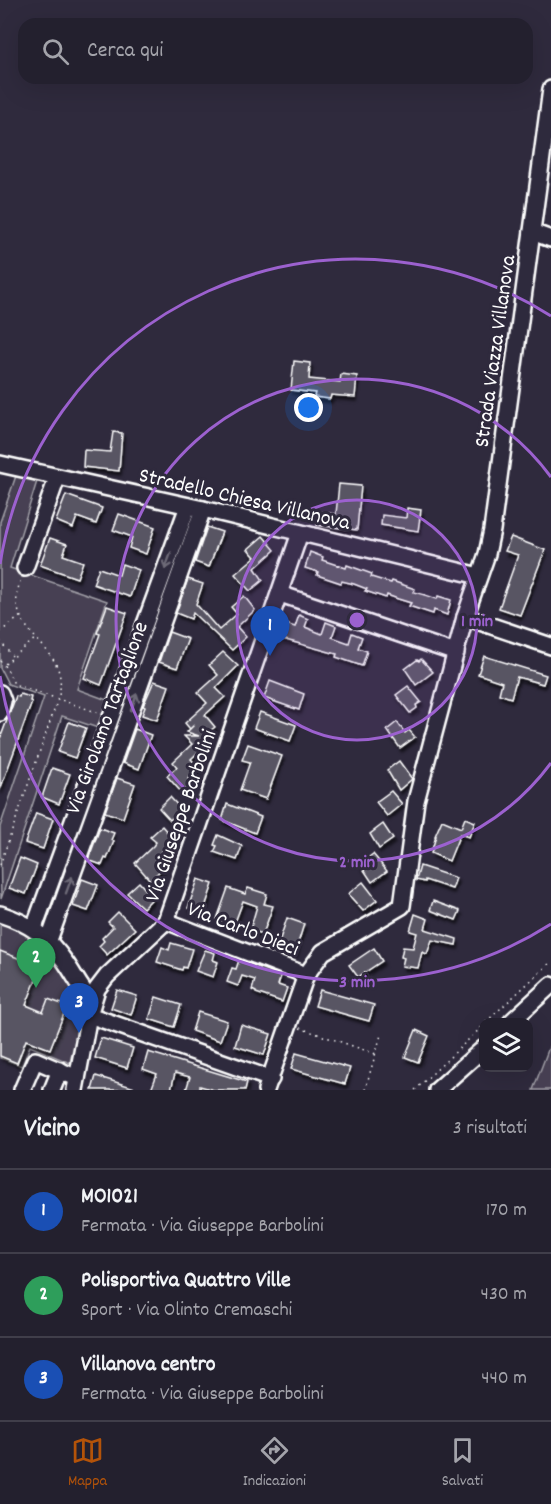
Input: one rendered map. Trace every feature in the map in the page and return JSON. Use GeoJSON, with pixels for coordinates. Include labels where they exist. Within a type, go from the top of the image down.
{"type":"FeatureCollection","features":[{"type":"Feature","properties":{"kind":"street","name":"Strada Viazza Villanova"},"geometry":{"type":"LineString","coordinates":[[268,1084],[306,975],[323,952],[402,906],[416,801],[465,617],[492,530],[551,89]]}},
{"type":"Feature","properties":{"kind":"street"},"geometry":{"type":"LineString","coordinates":[[532,232],[551,239]]}},
{"type":"Feature","properties":{"kind":"street","name":"Stradello Chiesa Villanova"},"geometry":{"type":"LineString","coordinates":[[0,464],[196,507],[479,576]]}},
{"type":"Feature","properties":{"kind":"street"},"geometry":{"type":"LineString","coordinates":[[25,568],[57,478]]}},
{"type":"Feature","properties":{"kind":"street","name":"Via Girolamo Tartaglione"},"geometry":{"type":"LineString","coordinates":[[34,928],[111,718],[196,507]]}},
{"type":"Feature","properties":{"kind":"street","name":"Via Girolamo Tartaglione"},"geometry":{"type":"LineString","coordinates":[[49,940],[196,507]]}},
{"type":"Feature","properties":{"kind":"street","name":"Via Giuseppe Barbolini"},"geometry":{"type":"LineString","coordinates":[[76,1084],[91,1008],[101,981],[166,921],[300,533]]}},
{"type":"Feature","properties":{"kind":"street"},"geometry":{"type":"LineString","coordinates":[[280,594],[456,653]]}},
{"type":"Feature","properties":{"kind":"street"},"geometry":{"type":"LineString","coordinates":[[465,617],[551,646]]}},
{"type":"Feature","properties":{"kind":"street"},"geometry":{"type":"LineString","coordinates":[[0,693],[3,701],[0,713]]}},
{"type":"Feature","properties":{"kind":"street"},"geometry":{"type":"LineString","coordinates":[[0,914],[34,928],[49,940],[66,964],[91,1008],[268,1084]]}},
{"type":"Feature","properties":{"kind":"street","name":"Via Carlo Dieci"},"geometry":{"type":"LineString","coordinates":[[166,921],[306,975]]}},
{"type":"Feature","properties":{"kind":"street"},"geometry":{"type":"LineString","coordinates":[[516,1018],[551,985]]}},
{"type":"Feature","properties":{"kind":"street"},"geometry":{"type":"LineString","coordinates":[[437,1090],[479,1052]]}},
{"type":"Feature","properties":{"kind":"street"},"geometry":{"type":"LineString","coordinates":[[22,1090],[35,1060],[60,1070],[76,1084]]}},
{"type":"Feature","properties":{"kind":"street"},"geometry":{"type":"LineString","coordinates":[[52,1090],[60,1070]]}},
{"type":"Feature","properties":{"kind":"path"},"geometry":{"type":"LineString","coordinates":[[0,865],[58,699],[61,684],[54,662],[21,616],[17,605],[17,596],[25,568]]}},
{"type":"Feature","properties":{"kind":"path"},"geometry":{"type":"LineString","coordinates":[[0,632],[21,616]]}},
{"type":"Feature","properties":{"kind":"path"},"geometry":{"type":"LineString","coordinates":[[4,664],[36,638]]}},
{"type":"Feature","properties":{"kind":"path"},"geometry":{"type":"LineString","coordinates":[[0,641],[12,657]]}},
{"type":"Feature","properties":{"kind":"path"},"geometry":{"type":"LineString","coordinates":[[0,661],[4,664],[14,684],[111,718]]}},
{"type":"Feature","properties":{"kind":"path"},"geometry":{"type":"LineString","coordinates":[[491,1018],[551,962]]}},
{"type":"Feature","properties":{"kind":"path"},"geometry":{"type":"LineString","coordinates":[[289,1025],[375,1054]]}},
{"type":"Feature","properties":{"kind":"path"},"geometry":{"type":"LineString","coordinates":[[415,1090],[479,1029]]}},
{"type":"Feature","properties":{"kind":"path"},"geometry":{"type":"LineString","coordinates":[[365,1090],[381,1035]]}},
{"type":"Feature","properties":{"kind":"shaded area"},"geometry":{"type":"Polygon","coordinates":[[[17,473],[38,478],[10,568],[107,601],[77,689],[107,700],[98,728],[62,716],[1,899],[0,827],[44,697],[8,684],[0,668],[0,522],[17,473]]]}},
{"type":"Feature","properties":{"kind":"shaded area"},"geometry":{"type":"Polygon","coordinates":[[[0,919],[22,929],[41,943],[70,982],[78,1000],[79,1014],[70,1063],[30,1046],[22,1066],[0,1058],[0,919]]]}},
{"type":"Feature","properties":{"kind":"shaded area"},"geometry":{"type":"Polygon","coordinates":[[[551,1042],[551,1090],[533,1090],[551,1042]]]}},
{"type":"Feature","properties":{"kind":"building"},"geometry":{"type":"Polygon","coordinates":[[[294,361],[310,363],[309,379],[340,382],[341,374],[357,376],[355,397],[331,395],[330,399],[314,397],[315,393],[291,390],[294,361]]]}},
{"type":"Feature","properties":{"kind":"building"},"geometry":{"type":"Polygon","coordinates":[[[113,432],[122,433],[119,471],[83,467],[84,450],[110,452],[113,432]]]}},
{"type":"Feature","properties":{"kind":"building"},"geometry":{"type":"Polygon","coordinates":[[[339,484],[361,486],[357,530],[317,525],[320,512],[336,514],[339,484]]]}},
{"type":"Feature","properties":{"kind":"building"},"geometry":{"type":"Polygon","coordinates":[[[66,495],[102,508],[96,524],[77,517],[73,528],[56,521],[66,495]]]}},
{"type":"Feature","properties":{"kind":"building"},"geometry":{"type":"Polygon","coordinates":[[[407,508],[421,510],[418,531],[381,525],[382,515],[406,518],[407,508]]]}},
{"type":"Feature","properties":{"kind":"building"},"geometry":{"type":"Polygon","coordinates":[[[119,514],[155,527],[146,554],[129,548],[132,537],[113,530],[119,514]]]}},
{"type":"Feature","properties":{"kind":"building"},"geometry":{"type":"Polygon","coordinates":[[[207,527],[222,532],[209,567],[195,562],[207,527]]]}},
{"type":"Feature","properties":{"kind":"building"},"geometry":{"type":"Polygon","coordinates":[[[263,536],[275,550],[255,568],[263,580],[250,591],[235,574],[255,557],[248,549],[263,536]]]}},
{"type":"Feature","properties":{"kind":"building"},"geometry":{"type":"Polygon","coordinates":[[[511,537],[545,550],[520,615],[499,608],[518,555],[505,551],[511,537]]]}},
{"type":"Feature","properties":{"kind":"building"},"geometry":{"type":"Polygon","coordinates":[[[50,538],[67,544],[63,555],[83,562],[77,578],[40,565],[50,538]]]}},
{"type":"Feature","properties":{"kind":"building"},"geometry":{"type":"Polygon","coordinates":[[[310,552],[323,557],[322,560],[346,568],[347,565],[372,574],[371,577],[415,589],[414,592],[437,599],[438,596],[451,600],[447,615],[434,610],[433,614],[409,606],[411,603],[387,595],[386,598],[365,591],[367,589],[354,584],[342,581],[341,583],[317,575],[318,572],[305,568],[310,552]]]}},
{"type":"Feature","properties":{"kind":"building"},"geometry":{"type":"Polygon","coordinates":[[[122,564],[139,570],[130,597],[93,584],[99,568],[119,575],[122,564]]]}},
{"type":"Feature","properties":{"kind":"building"},"geometry":{"type":"Polygon","coordinates":[[[188,579],[203,584],[196,604],[219,630],[237,614],[231,607],[244,596],[255,610],[237,627],[246,637],[232,650],[193,613],[191,619],[176,613],[188,579]]]}},
{"type":"Feature","properties":{"kind":"building"},"geometry":{"type":"Polygon","coordinates":[[[107,606],[127,613],[101,685],[84,678],[100,634],[97,633],[107,606]]]}},
{"type":"Feature","properties":{"kind":"building"},"geometry":{"type":"Polygon","coordinates":[[[299,615],[308,619],[305,627],[322,634],[326,622],[336,626],[332,637],[349,643],[352,633],[362,637],[358,648],[367,651],[362,666],[336,657],[337,654],[282,639],[286,624],[295,627],[299,615]]]}},
{"type":"Feature","properties":{"kind":"building"},"geometry":{"type":"Polygon","coordinates":[[[169,632],[188,639],[177,668],[159,662],[169,632]]]}},
{"type":"Feature","properties":{"kind":"building"},"geometry":{"type":"Polygon","coordinates":[[[223,652],[238,666],[216,688],[225,697],[205,715],[215,727],[204,736],[209,742],[191,759],[200,769],[188,779],[193,783],[182,793],[167,776],[177,767],[173,762],[192,744],[184,736],[199,736],[187,732],[190,729],[185,723],[207,703],[198,693],[218,675],[209,665],[223,652]]]}},
{"type":"Feature","properties":{"kind":"building"},"geometry":{"type":"Polygon","coordinates":[[[484,656],[546,675],[543,684],[517,677],[511,698],[499,694],[502,682],[478,674],[484,656]]]}},
{"type":"Feature","properties":{"kind":"building"},"geometry":{"type":"Polygon","coordinates":[[[421,659],[433,672],[416,685],[405,669],[421,659]]]}},
{"type":"Feature","properties":{"kind":"building"},"geometry":{"type":"Polygon","coordinates":[[[154,681],[169,686],[157,720],[142,715],[145,707],[143,706],[154,681]]]}},
{"type":"Feature","properties":{"kind":"building"},"geometry":{"type":"Polygon","coordinates":[[[270,681],[304,694],[299,710],[264,698],[270,681]]]}},
{"type":"Feature","properties":{"kind":"building"},"geometry":{"type":"Polygon","coordinates":[[[408,686],[421,702],[410,713],[396,695],[408,686]]]}},
{"type":"Feature","properties":{"kind":"building"},"geometry":{"type":"Polygon","coordinates":[[[20,694],[31,697],[32,702],[0,790],[0,739],[16,696],[19,697],[20,694]]]}},
{"type":"Feature","properties":{"kind":"building"},"geometry":{"type":"Polygon","coordinates":[[[260,712],[296,725],[290,741],[254,728],[260,712]]]}},
{"type":"Feature","properties":{"kind":"building"},"geometry":{"type":"Polygon","coordinates":[[[69,722],[86,728],[75,758],[58,752],[69,722]]]}},
{"type":"Feature","properties":{"kind":"building"},"geometry":{"type":"Polygon","coordinates":[[[397,722],[405,733],[409,730],[415,737],[400,748],[387,730],[397,722]]]}},
{"type":"Feature","properties":{"kind":"building"},"geometry":{"type":"Polygon","coordinates":[[[135,729],[151,735],[139,769],[123,763],[135,729]]]}},
{"type":"Feature","properties":{"kind":"building"},"geometry":{"type":"Polygon","coordinates":[[[248,744],[282,756],[266,799],[240,790],[250,762],[242,760],[248,744]]]}},
{"type":"Feature","properties":{"kind":"building"},"geometry":{"type":"Polygon","coordinates":[[[399,761],[412,779],[399,790],[387,770],[399,761]]]}},
{"type":"Feature","properties":{"kind":"building"},"geometry":{"type":"Polygon","coordinates":[[[52,768],[70,774],[59,804],[42,797],[52,768]]]}},
{"type":"Feature","properties":{"kind":"building"},"geometry":{"type":"Polygon","coordinates":[[[117,778],[135,784],[123,818],[105,812],[117,778]]]}},
{"type":"Feature","properties":{"kind":"building"},"geometry":{"type":"Polygon","coordinates":[[[391,791],[402,804],[387,816],[376,802],[391,791]]]}},
{"type":"Feature","properties":{"kind":"building"},"geometry":{"type":"Polygon","coordinates":[[[170,797],[181,809],[170,820],[159,808],[170,797]]]}},
{"type":"Feature","properties":{"kind":"building"},"geometry":{"type":"Polygon","coordinates":[[[227,804],[261,817],[255,833],[222,820],[227,804]]]}},
{"type":"Feature","properties":{"kind":"building"},"geometry":{"type":"Polygon","coordinates":[[[36,813],[53,819],[43,849],[25,843],[36,813]]]}},
{"type":"Feature","properties":{"kind":"building"},"geometry":{"type":"Polygon","coordinates":[[[465,818],[475,822],[469,837],[460,834],[449,861],[431,853],[442,820],[461,828],[465,818]]]}},
{"type":"Feature","properties":{"kind":"building"},"geometry":{"type":"Polygon","coordinates":[[[383,824],[393,839],[379,849],[370,834],[383,824]]]}},
{"type":"Feature","properties":{"kind":"building"},"geometry":{"type":"Polygon","coordinates":[[[162,826],[174,840],[155,858],[163,868],[150,880],[135,863],[156,842],[150,837],[162,826]]]}},
{"type":"Feature","properties":{"kind":"building"},"geometry":{"type":"Polygon","coordinates":[[[100,828],[114,833],[111,840],[114,841],[102,865],[88,860],[100,828]]]}},
{"type":"Feature","properties":{"kind":"building"},"geometry":{"type":"Polygon","coordinates":[[[218,835],[242,846],[237,860],[214,852],[218,835]]]}},
{"type":"Feature","properties":{"kind":"building"},"geometry":{"type":"Polygon","coordinates":[[[373,854],[387,871],[372,882],[360,864],[373,854]]]}},
{"type":"Feature","properties":{"kind":"building"},"geometry":{"type":"Polygon","coordinates":[[[20,858],[37,865],[26,894],[9,888],[20,858]]]}},
{"type":"Feature","properties":{"kind":"building"},"geometry":{"type":"Polygon","coordinates":[[[420,866],[456,878],[452,889],[425,880],[425,882],[416,880],[420,866]]]}},
{"type":"Feature","properties":{"kind":"building"},"geometry":{"type":"Polygon","coordinates":[[[82,879],[98,885],[88,911],[73,906],[82,879]]]}},
{"type":"Feature","properties":{"kind":"building"},"geometry":{"type":"Polygon","coordinates":[[[198,879],[213,884],[203,913],[188,908],[198,879]]]}},
{"type":"Feature","properties":{"kind":"building"},"geometry":{"type":"Polygon","coordinates":[[[139,882],[153,898],[143,908],[127,893],[139,882]]]}},
{"type":"Feature","properties":{"kind":"building"},"geometry":{"type":"Polygon","coordinates":[[[363,882],[377,900],[363,911],[348,894],[363,882]]]}},
{"type":"Feature","properties":{"kind":"building"},"geometry":{"type":"Polygon","coordinates":[[[228,888],[245,894],[248,888],[267,894],[264,904],[273,906],[263,934],[250,930],[257,906],[243,901],[234,925],[217,919],[228,888]]]}},
{"type":"Feature","properties":{"kind":"building"},"geometry":{"type":"Polygon","coordinates":[[[433,901],[460,911],[456,920],[430,910],[433,901]]]}},
{"type":"Feature","properties":{"kind":"building"},"geometry":{"type":"Polygon","coordinates":[[[118,912],[135,929],[107,955],[99,946],[104,941],[102,938],[113,927],[108,922],[118,912]]]}},
{"type":"Feature","properties":{"kind":"building"},"geometry":{"type":"Polygon","coordinates":[[[415,914],[428,919],[425,929],[457,939],[456,945],[432,940],[427,954],[422,952],[418,968],[402,966],[404,958],[401,957],[403,947],[413,948],[417,933],[410,931],[415,914]]]}},
{"type":"Feature","properties":{"kind":"building"},"geometry":{"type":"Polygon","coordinates":[[[287,918],[304,924],[295,953],[277,948],[287,918]]]}},
{"type":"Feature","properties":{"kind":"building"},"geometry":{"type":"Polygon","coordinates":[[[171,943],[192,949],[186,968],[183,967],[182,970],[157,962],[162,947],[169,950],[171,943]]]}},
{"type":"Feature","properties":{"kind":"building"},"geometry":{"type":"Polygon","coordinates":[[[374,948],[382,961],[358,977],[349,965],[374,948]]]}},
{"type":"Feature","properties":{"kind":"building"},"geometry":{"type":"Polygon","coordinates":[[[205,950],[215,953],[213,960],[218,962],[213,977],[196,971],[205,950]]]}},
{"type":"Feature","properties":{"kind":"building"},"geometry":{"type":"Polygon","coordinates":[[[0,951],[41,967],[26,1005],[43,1012],[48,999],[67,1006],[50,1049],[26,1040],[17,1063],[0,1056],[0,951]]]}},
{"type":"Feature","properties":{"kind":"building"},"geometry":{"type":"Polygon","coordinates":[[[239,960],[281,976],[278,985],[287,988],[282,1002],[252,990],[255,980],[242,976],[238,986],[227,982],[232,968],[236,969],[239,960]]]}},
{"type":"Feature","properties":{"kind":"building"},"geometry":{"type":"Polygon","coordinates":[[[117,990],[137,996],[131,1015],[111,1008],[117,990]]]}},
{"type":"Feature","properties":{"kind":"building"},"geometry":{"type":"Polygon","coordinates":[[[320,990],[374,1005],[369,1021],[315,1006],[320,990]]]}},
{"type":"Feature","properties":{"kind":"building"},"geometry":{"type":"Polygon","coordinates":[[[156,997],[181,1005],[174,1027],[149,1019],[156,997]]]}},
{"type":"Feature","properties":{"kind":"building"},"geometry":{"type":"Polygon","coordinates":[[[198,1012],[227,1021],[220,1041],[192,1031],[198,1012]]]}},
{"type":"Feature","properties":{"kind":"building"},"geometry":{"type":"Polygon","coordinates":[[[241,1025],[271,1034],[264,1055],[235,1046],[241,1025]]]}},
{"type":"Feature","properties":{"kind":"building"},"geometry":{"type":"Polygon","coordinates":[[[416,1030],[429,1036],[418,1062],[405,1057],[416,1030]]]}},
{"type":"Feature","properties":{"kind":"building"},"geometry":{"type":"Polygon","coordinates":[[[101,1038],[133,1048],[127,1068],[95,1058],[101,1038]]]}},
{"type":"Feature","properties":{"kind":"building"},"geometry":{"type":"Polygon","coordinates":[[[148,1052],[247,1082],[245,1090],[214,1090],[200,1086],[200,1090],[186,1090],[190,1077],[175,1073],[171,1090],[151,1090],[157,1074],[143,1069],[148,1052]]]}},
{"type":"Feature","properties":{"kind":"building"},"geometry":{"type":"Polygon","coordinates":[[[296,1053],[350,1068],[345,1084],[291,1069],[296,1053]]]}},
{"type":"Feature","properties":{"kind":"building"},"geometry":{"type":"Polygon","coordinates":[[[96,1076],[135,1088],[135,1090],[92,1090],[96,1076]]]}},
{"type":"Feature","properties":{"kind":"place","name":"MO1021"},"geometry":{"type":"Point","coordinates":[270,656]}},
{"type":"Feature","properties":{"kind":"place","name":"Polisportiva Quattro Ville"},"geometry":{"type":"Point","coordinates":[36,988]}},
{"type":"Feature","properties":{"kind":"place","name":"Villanova centro"},"geometry":{"type":"Point","coordinates":[79,1033]}}]}
